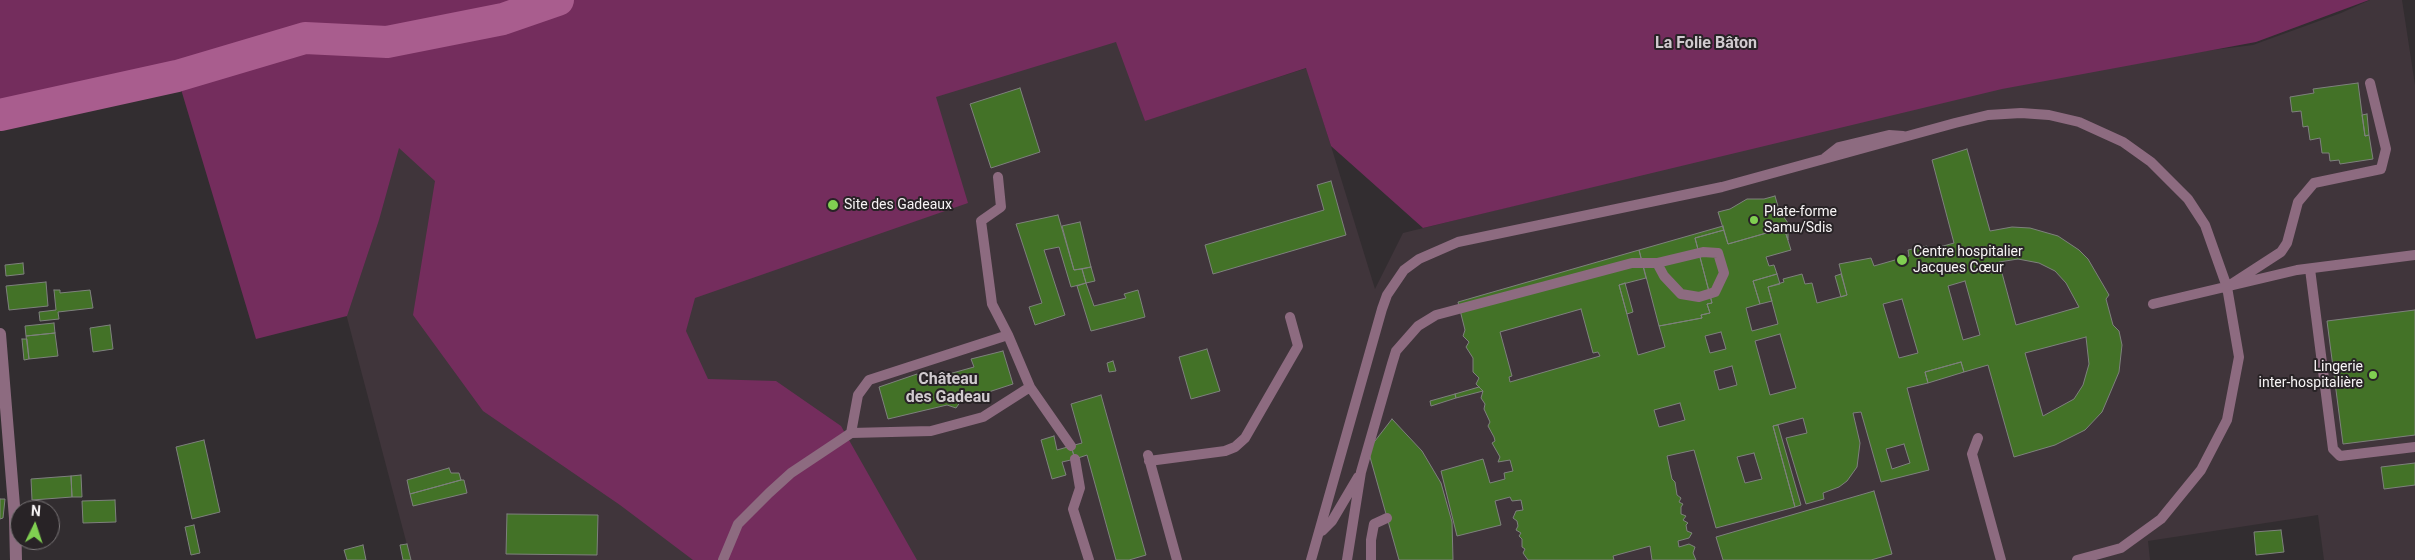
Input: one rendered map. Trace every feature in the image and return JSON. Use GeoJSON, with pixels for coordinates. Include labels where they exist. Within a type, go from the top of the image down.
{"type":"FeatureCollection","features":[{"type":"Feature","properties":{"kind":"street"},"geometry":{"type":"LineString","coordinates":[[0,334],[16,560]]}},
{"type":"Feature","properties":{"kind":"lane"},"geometry":{"type":"LineString","coordinates":[[2227,287],[2282,252],[2287,243],[2298,202],[2314,183],[2381,169],[2386,149],[2370,83]]}},
{"type":"Feature","properties":{"kind":"lane"},"geometry":{"type":"LineString","coordinates":[[1312,560],[1382,309],[1387,295],[1400,276],[1419,259],[1458,242],[1722,187],[1820,161],[1839,148],[1889,135],[1912,136],[1988,116],[2021,113],[2049,115],[2079,122],[2123,142],[2151,162],[2188,199],[2205,225],[2227,287],[2239,356],[2227,420],[2201,470],[2161,519],[2121,548],[2077,560]]}},
{"type":"Feature","properties":{"kind":"lane"},"geometry":{"type":"LineString","coordinates":[[998,177],[1001,207],[981,222],[992,304],[1008,335],[1030,387],[1071,446]]}},
{"type":"Feature","properties":{"kind":"lane"},"geometry":{"type":"LineString","coordinates":[[1347,560],[1361,472],[1396,351],[1418,326],[1436,315],[1632,262],[1657,262],[1703,252],[1718,254],[1724,273],[1715,292],[1699,297],[1680,294],[1664,276],[1657,262]]}},
{"type":"Feature","properties":{"kind":"lane"},"geometry":{"type":"LineString","coordinates":[[2153,304],[2310,269],[2415,255]]}},
{"type":"Feature","properties":{"kind":"lane"},"geometry":{"type":"LineString","coordinates":[[2310,269],[2333,449],[2340,456],[2415,448]]}},
{"type":"Feature","properties":{"kind":"lane"},"geometry":{"type":"LineString","coordinates":[[1177,560],[1148,458],[1225,451],[1235,447],[1245,438],[1298,346],[1290,318]]}},
{"type":"Feature","properties":{"kind":"lane"},"geometry":{"type":"LineString","coordinates":[[851,433],[858,395],[869,380],[1008,335]]}},
{"type":"Feature","properties":{"kind":"lane"},"geometry":{"type":"LineString","coordinates":[[722,560],[738,524],[768,493],[791,473],[851,433],[931,431],[983,417],[1030,387]]}},
{"type":"Feature","properties":{"kind":"lane"},"geometry":{"type":"LineString","coordinates":[[1978,438],[1972,454],[2000,560]]}},
{"type":"Feature","properties":{"kind":"lane"},"geometry":{"type":"LineString","coordinates":[[1075,459],[1080,488],[1073,509],[1089,560]]}},
{"type":"Feature","properties":{"kind":"lane"},"geometry":{"type":"LineString","coordinates":[[1321,532],[1332,521],[1361,472]]}},
{"type":"Feature","properties":{"kind":"lane"},"geometry":{"type":"LineString","coordinates":[[1371,560],[1371,540],[1374,524],[1387,518]]}},
{"type":"Feature","properties":{"kind":"shaded area"},"geometry":{"type":"Polygon","coordinates":[[[0,0],[2369,0],[2256,42],[2002,89],[1423,228],[1331,146],[1306,68],[1145,121],[1116,42],[936,97],[968,203],[695,298],[686,331],[708,379],[776,381],[841,426],[917,560],[693,560],[620,505],[483,411],[413,315],[435,181],[399,148],[379,220],[347,316],[256,339],[177,76],[0,115],[0,0]]]}},
{"type":"Feature","properties":{"kind":"shaded area"},"geometry":{"type":"Polygon","coordinates":[[[759,0],[1115,0],[1145,120],[1307,68],[1375,289],[1403,233],[2084,66],[2253,45],[2341,13],[2370,0],[2402,0],[2415,85],[2415,560],[2324,560],[2318,515],[2148,541],[2150,560],[411,560],[278,56],[759,0]]]}},
{"type":"Feature","properties":{"kind":"building"},"geometry":{"type":"Polygon","coordinates":[[[2358,83],[2365,136],[2369,135],[2373,159],[2340,164],[2339,160],[2330,161],[2329,153],[2322,153],[2320,138],[2310,140],[2308,126],[2303,127],[2301,111],[2292,112],[2290,97],[2314,93],[2313,89],[2358,83]]]}},
{"type":"Feature","properties":{"kind":"building"},"geometry":{"type":"Polygon","coordinates":[[[1020,88],[1040,152],[991,168],[970,104],[1020,88]]]}},
{"type":"Feature","properties":{"kind":"building"},"geometry":{"type":"Polygon","coordinates":[[[2367,114],[2369,135],[2365,136],[2362,115],[2367,114]]]}},
{"type":"Feature","properties":{"kind":"building"},"geometry":{"type":"Polygon","coordinates":[[[1967,149],[1990,231],[2012,227],[2030,228],[2058,236],[2079,250],[2088,259],[2109,295],[2106,299],[2113,325],[2119,331],[2122,345],[2119,372],[2102,412],[2085,430],[2055,445],[2014,457],[1988,365],[1964,372],[1961,362],[1925,372],[1928,383],[1907,388],[1929,470],[1881,482],[1861,412],[1853,413],[1860,443],[1857,467],[1847,481],[1839,487],[1823,493],[1824,499],[1806,504],[1786,438],[1807,433],[1803,418],[1773,426],[1795,507],[1716,528],[1694,450],[1667,456],[1677,495],[1681,498],[1679,502],[1683,504],[1681,514],[1686,516],[1683,520],[1688,523],[1686,525],[1687,531],[1692,533],[1689,538],[1678,541],[1679,547],[1689,544],[1695,547],[1693,553],[1696,560],[1652,560],[1650,546],[1613,556],[1614,560],[1528,560],[1523,553],[1525,549],[1522,547],[1522,539],[1519,536],[1521,533],[1516,530],[1518,526],[1517,521],[1513,518],[1516,511],[1523,510],[1521,500],[1512,501],[1510,497],[1495,501],[1501,525],[1457,536],[1441,471],[1483,459],[1490,483],[1505,479],[1504,473],[1513,471],[1510,460],[1498,462],[1500,457],[1492,443],[1495,441],[1488,426],[1490,422],[1484,409],[1485,404],[1481,398],[1483,391],[1476,384],[1479,378],[1473,372],[1473,358],[1466,347],[1469,342],[1463,336],[1465,330],[1458,302],[1639,250],[1646,278],[1619,285],[1638,355],[1665,347],[1659,326],[1702,318],[1701,315],[1710,313],[1707,304],[1712,303],[1695,238],[1724,230],[1728,244],[1784,228],[1791,250],[1766,257],[1769,266],[1774,265],[1777,274],[1753,281],[1760,304],[1746,308],[1752,331],[1778,324],[1768,287],[1784,282],[1783,279],[1802,274],[1805,284],[1812,283],[1817,303],[1847,295],[1839,264],[1871,258],[1874,266],[1909,256],[1908,250],[1927,246],[1929,250],[1954,243],[1932,160],[1967,149]],[[2018,259],[1999,262],[2016,325],[2079,307],[2066,283],[2055,271],[2039,263],[2018,259]],[[1965,281],[1948,286],[1963,340],[1980,335],[1965,281]],[[1902,299],[1883,304],[1899,358],[1918,353],[1902,299]],[[1581,309],[1500,332],[1512,376],[1509,377],[1510,382],[1600,356],[1598,352],[1593,353],[1581,309]],[[1721,332],[1705,336],[1710,353],[1726,349],[1721,332]],[[1780,334],[1755,341],[1770,395],[1796,388],[1780,334]],[[2086,337],[2025,353],[2043,416],[2074,399],[2083,385],[2089,364],[2086,337]],[[1732,366],[1714,371],[1719,390],[1737,385],[1732,366]],[[1680,403],[1654,410],[1659,427],[1685,420],[1680,403]],[[1904,444],[1886,449],[1892,469],[1910,463],[1904,444]],[[1754,453],[1737,457],[1745,483],[1762,479],[1754,453]]]}},
{"type":"Feature","properties":{"kind":"building"},"geometry":{"type":"Polygon","coordinates":[[[1331,181],[1346,235],[1213,274],[1205,245],[1324,210],[1317,185],[1331,181]]]}},
{"type":"Feature","properties":{"kind":"building","name":"Plate-forme Samu/Sdis"},"geometry":{"type":"Polygon","coordinates":[[[1775,196],[1779,210],[1788,223],[1788,240],[1784,228],[1728,244],[1718,212],[1730,209],[1747,199],[1764,199],[1775,196]]]}},
{"type":"Feature","properties":{"kind":"building"},"geometry":{"type":"Polygon","coordinates":[[[1058,215],[1074,270],[1082,269],[1086,283],[1071,287],[1059,247],[1044,250],[1065,315],[1035,325],[1029,307],[1042,303],[1016,224],[1058,215]]]}},
{"type":"Feature","properties":{"kind":"building"},"geometry":{"type":"Polygon","coordinates":[[[1080,222],[1091,267],[1074,270],[1062,226],[1080,222]]]}},
{"type":"Feature","properties":{"kind":"building"},"geometry":{"type":"Polygon","coordinates":[[[1723,226],[1724,230],[1695,238],[1712,303],[1707,304],[1710,313],[1701,315],[1702,318],[1659,326],[1639,250],[1723,226]]]}},
{"type":"Feature","properties":{"kind":"building"},"geometry":{"type":"Polygon","coordinates":[[[23,263],[24,274],[6,276],[5,265],[23,263]]]}},
{"type":"Feature","properties":{"kind":"building"},"geometry":{"type":"Polygon","coordinates":[[[1091,267],[1095,281],[1086,283],[1082,269],[1091,267]]]}},
{"type":"Feature","properties":{"kind":"building"},"geometry":{"type":"Polygon","coordinates":[[[1777,274],[1780,284],[1768,287],[1772,301],[1760,304],[1753,281],[1777,274]]]}},
{"type":"Feature","properties":{"kind":"building"},"geometry":{"type":"Polygon","coordinates":[[[1841,274],[1847,295],[1841,297],[1835,276],[1841,274]]]}},
{"type":"Feature","properties":{"kind":"building"},"geometry":{"type":"Polygon","coordinates":[[[46,282],[48,306],[9,310],[6,286],[46,282]]]}},
{"type":"Feature","properties":{"kind":"building"},"geometry":{"type":"Polygon","coordinates":[[[1086,283],[1094,306],[1126,298],[1124,294],[1138,290],[1145,317],[1091,331],[1077,286],[1086,283]]]}},
{"type":"Feature","properties":{"kind":"building"},"geometry":{"type":"Polygon","coordinates":[[[1625,283],[1633,312],[1627,314],[1619,285],[1625,283]]]}},
{"type":"Feature","properties":{"kind":"building"},"geometry":{"type":"Polygon","coordinates":[[[54,290],[60,290],[60,293],[90,290],[93,308],[58,312],[59,319],[40,321],[39,312],[56,310],[54,290]]]}},
{"type":"Feature","properties":{"kind":"building"},"geometry":{"type":"Polygon","coordinates":[[[2415,310],[2415,435],[2343,444],[2327,321],[2415,310]]]}},
{"type":"Feature","properties":{"kind":"building"},"geometry":{"type":"Polygon","coordinates":[[[54,323],[55,333],[26,336],[25,326],[54,323]]]}},
{"type":"Feature","properties":{"kind":"building"},"geometry":{"type":"Polygon","coordinates":[[[110,325],[113,349],[93,352],[90,328],[110,325]]]}},
{"type":"Feature","properties":{"kind":"building"},"geometry":{"type":"Polygon","coordinates":[[[55,333],[58,356],[29,359],[26,336],[55,333]]]}},
{"type":"Feature","properties":{"kind":"building"},"geometry":{"type":"Polygon","coordinates":[[[22,339],[27,339],[29,359],[24,360],[22,339]]]}},
{"type":"Feature","properties":{"kind":"building"},"geometry":{"type":"Polygon","coordinates":[[[1207,349],[1220,391],[1191,399],[1179,357],[1207,349]]]}},
{"type":"Feature","properties":{"kind":"building"},"geometry":{"type":"Polygon","coordinates":[[[1003,351],[1013,384],[961,401],[956,408],[947,405],[888,419],[879,387],[917,374],[920,382],[974,367],[971,359],[1003,351]]]}},
{"type":"Feature","properties":{"kind":"building"},"geometry":{"type":"Polygon","coordinates":[[[1113,361],[1116,371],[1109,372],[1107,363],[1113,361]]]}},
{"type":"Feature","properties":{"kind":"building"},"geometry":{"type":"Polygon","coordinates":[[[1961,362],[1964,372],[1928,383],[1925,372],[1961,362]]]}},
{"type":"Feature","properties":{"kind":"building"},"geometry":{"type":"Polygon","coordinates":[[[1479,387],[1483,391],[1456,398],[1455,394],[1479,387]]]}},
{"type":"Feature","properties":{"kind":"building"},"geometry":{"type":"Polygon","coordinates":[[[1455,394],[1456,398],[1431,406],[1430,401],[1455,394]]]}},
{"type":"Feature","properties":{"kind":"building"},"geometry":{"type":"Polygon","coordinates":[[[1101,395],[1146,555],[1129,560],[1116,560],[1087,455],[1075,459],[1071,446],[1082,443],[1071,404],[1101,395]]]}},
{"type":"Feature","properties":{"kind":"building"},"geometry":{"type":"Polygon","coordinates":[[[1392,419],[1422,451],[1441,483],[1452,522],[1453,560],[1399,560],[1368,450],[1392,419]]]}},
{"type":"Feature","properties":{"kind":"building"},"geometry":{"type":"Polygon","coordinates":[[[1778,425],[1801,505],[1795,507],[1773,426],[1778,425]]]}},
{"type":"Feature","properties":{"kind":"building"},"geometry":{"type":"Polygon","coordinates":[[[1054,436],[1057,450],[1071,446],[1075,459],[1062,462],[1066,475],[1052,479],[1041,440],[1054,436]]]}},
{"type":"Feature","properties":{"kind":"building"},"geometry":{"type":"Polygon","coordinates":[[[204,440],[220,512],[192,519],[176,447],[204,440]]]}},
{"type":"Feature","properties":{"kind":"building"},"geometry":{"type":"Polygon","coordinates":[[[2415,463],[2415,485],[2384,489],[2381,467],[2415,463]]]}},
{"type":"Feature","properties":{"kind":"building"},"geometry":{"type":"Polygon","coordinates":[[[449,468],[451,473],[459,473],[461,480],[410,494],[407,480],[449,468]]]}},
{"type":"Feature","properties":{"kind":"building"},"geometry":{"type":"Polygon","coordinates":[[[81,475],[82,497],[72,497],[71,476],[81,475]]]}},
{"type":"Feature","properties":{"kind":"building"},"geometry":{"type":"Polygon","coordinates":[[[71,476],[72,497],[32,500],[31,479],[71,476]]]}},
{"type":"Feature","properties":{"kind":"building"},"geometry":{"type":"Polygon","coordinates":[[[464,480],[467,493],[413,506],[410,494],[464,480]]]}},
{"type":"Feature","properties":{"kind":"building"},"geometry":{"type":"Polygon","coordinates":[[[1874,491],[1892,554],[1871,560],[1723,560],[1716,537],[1874,491]]]}},
{"type":"Feature","properties":{"kind":"building"},"geometry":{"type":"Polygon","coordinates":[[[0,499],[5,499],[3,518],[0,519],[0,499]]]}},
{"type":"Feature","properties":{"kind":"building"},"geometry":{"type":"Polygon","coordinates":[[[115,500],[116,522],[83,523],[82,501],[115,500]]]}},
{"type":"Feature","properties":{"kind":"building"},"geometry":{"type":"Polygon","coordinates":[[[507,514],[598,515],[597,555],[506,554],[507,514]]]}},
{"type":"Feature","properties":{"kind":"building"},"geometry":{"type":"Polygon","coordinates":[[[194,525],[200,553],[191,555],[185,527],[194,525]]]}},
{"type":"Feature","properties":{"kind":"building"},"geometry":{"type":"Polygon","coordinates":[[[2281,530],[2284,552],[2256,555],[2254,532],[2281,530]]]}},
{"type":"Feature","properties":{"kind":"building"},"geometry":{"type":"Polygon","coordinates":[[[407,544],[411,560],[403,560],[400,545],[407,544]]]}},
{"type":"Feature","properties":{"kind":"building"},"geometry":{"type":"Polygon","coordinates":[[[363,545],[366,560],[347,560],[344,550],[363,545]]]}},
{"type":"Feature","properties":{"kind":"waterway"},"geometry":{"type":"LineString","coordinates":[[0,115],[177,76],[305,38],[387,42],[503,19],[558,0]]}},
{"type":"Feature","properties":{"kind":"place","name":"Site des Gadeaux"},"geometry":{"type":"Point","coordinates":[833,205]}},
{"type":"Feature","properties":{"kind":"place","name":"Plate-forme Samu/Sdis"},"geometry":{"type":"Point","coordinates":[1754,220]}},
{"type":"Feature","properties":{"kind":"place","name":"Centre hospitalier Jacques Cœur"},"geometry":{"type":"Point","coordinates":[1902,260]}},
{"type":"Feature","properties":{"kind":"place","name":"Lingerie inter-hospitalière"},"geometry":{"type":"Point","coordinates":[2373,375]}},
{"type":"Feature","properties":{"kind":"district","name":"La Folie Bâton"},"geometry":{"type":"Point","coordinates":[1706,44]}},
{"type":"Feature","properties":{"kind":"district","name":"Château des Gadeau"},"geometry":{"type":"Point","coordinates":[948,389]}}]}
